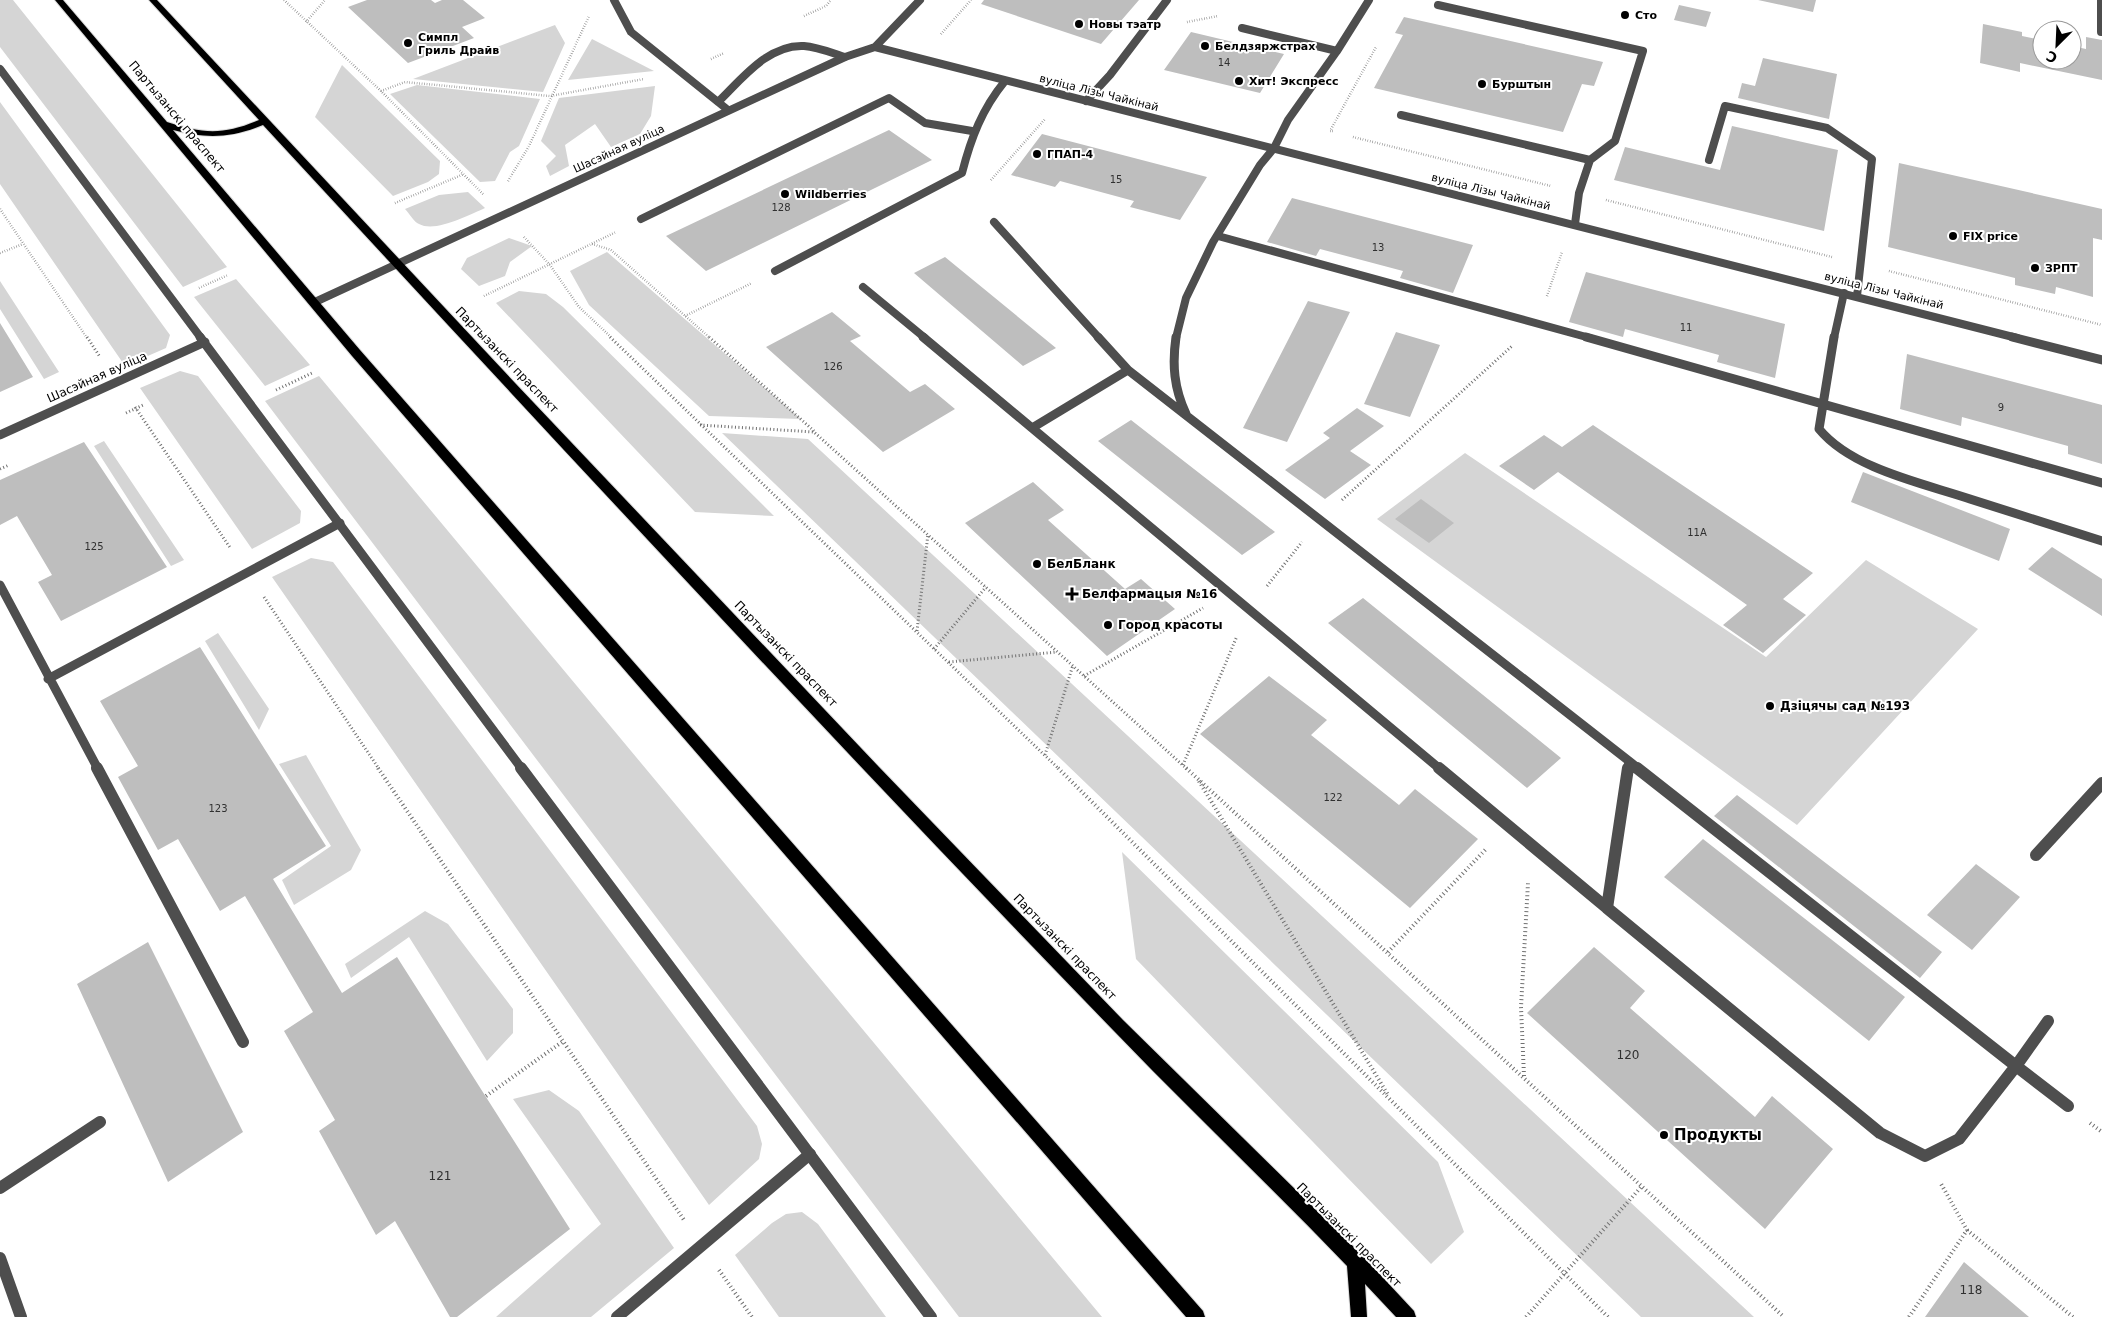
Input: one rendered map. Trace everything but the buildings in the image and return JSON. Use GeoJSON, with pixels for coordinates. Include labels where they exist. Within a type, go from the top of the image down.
{"type":"FeatureCollection","features":[{"type":"Feature","properties":{"kind":"main road","name":"Партызанскі праспект"},"geometry":{"type":"LineString","coordinates":[[59,0],[376,376],[1197,1317]]}},
{"type":"Feature","properties":{"kind":"main road","name":"Партызанскі праспект"},"geometry":{"type":"LineString","coordinates":[[153,0],[396,265],[1121,1028],[1355,1260],[1408,1317]]}},
{"type":"Feature","properties":{"kind":"main road"},"geometry":{"type":"LineString","coordinates":[[163,124],[195,134],[210,136],[250,128],[265,121]]}},
{"type":"Feature","properties":{"kind":"main road"},"geometry":{"type":"LineString","coordinates":[[1355,1260],[1359,1317]]}},
{"type":"Feature","properties":{"kind":"street"},"geometry":{"type":"LineString","coordinates":[[614,0],[631,32],[728,110]]}},
{"type":"Feature","properties":{"kind":"street","name":"Шасэйная вуліца"},"geometry":{"type":"LineString","coordinates":[[315,302],[728,110],[845,57],[875,47],[920,0]]}},
{"type":"Feature","properties":{"kind":"street"},"geometry":{"type":"LineString","coordinates":[[1086,101],[1110,75],[1167,0]]}},
{"type":"Feature","properties":{"kind":"street"},"geometry":{"type":"LineString","coordinates":[[1186,415],[1175,387],[1173,355],[1179,316],[1190,287],[1260,165],[1274,148],[1288,120],[1337,51],[1369,0]]}},
{"type":"Feature","properties":{"kind":"street"},"geometry":{"type":"LineString","coordinates":[[2100,32],[2101,0]]}},
{"type":"Feature","properties":{"kind":"street"},"geometry":{"type":"LineString","coordinates":[[1438,5],[1643,51],[1615,141],[1590,160],[1578,193],[1575,224]]}},
{"type":"Feature","properties":{"kind":"street"},"geometry":{"type":"LineString","coordinates":[[1242,28],[1337,51]]}},
{"type":"Feature","properties":{"kind":"street"},"geometry":{"type":"LineString","coordinates":[[718,102],[770,55],[782,48],[809,47],[845,57]]}},
{"type":"Feature","properties":{"kind":"street","name":"вуліца Лізы Чайкінай"},"geometry":{"type":"LineString","coordinates":[[875,47],[1575,224],[2102,360]]}},
{"type":"Feature","properties":{"kind":"street"},"geometry":{"type":"LineString","coordinates":[[0,69],[340,522],[931,1317]]}},
{"type":"Feature","properties":{"kind":"street"},"geometry":{"type":"LineString","coordinates":[[774,271],[962,173],[972,131],[992,96],[1005,81]]}},
{"type":"Feature","properties":{"kind":"street"},"geometry":{"type":"LineString","coordinates":[[641,219],[889,98],[925,123],[972,131]]}},
{"type":"Feature","properties":{"kind":"street"},"geometry":{"type":"LineString","coordinates":[[1709,160],[1725,106],[1827,128],[1872,159],[1857,296]]}},
{"type":"Feature","properties":{"kind":"street"},"geometry":{"type":"LineString","coordinates":[[1401,115],[1590,160]]}},
{"type":"Feature","properties":{"kind":"street"},"geometry":{"type":"LineString","coordinates":[[994,222],[1128,370],[2068,1106]]}},
{"type":"Feature","properties":{"kind":"street"},"geometry":{"type":"LineString","coordinates":[[1218,236],[1538,323],[2102,483]]}},
{"type":"Feature","properties":{"kind":"street"},"geometry":{"type":"LineString","coordinates":[[862,287],[1880,1133],[1925,1156],[1959,1140],[2048,1022]]}},
{"type":"Feature","properties":{"kind":"street"},"geometry":{"type":"LineString","coordinates":[[1844,293],[1838,315],[1822,403],[1820,428],[1828,440],[1844,452],[1890,473],[2102,541]]}},
{"type":"Feature","properties":{"kind":"street","name":"Шасэйная вуліца"},"geometry":{"type":"LineString","coordinates":[[0,434],[205,342]]}},
{"type":"Feature","properties":{"kind":"street"},"geometry":{"type":"LineString","coordinates":[[1032,428],[1128,370]]}},
{"type":"Feature","properties":{"kind":"street"},"geometry":{"type":"LineString","coordinates":[[48,679],[340,522]]}},
{"type":"Feature","properties":{"kind":"street"},"geometry":{"type":"LineString","coordinates":[[0,585],[48,679],[243,1042]]}},
{"type":"Feature","properties":{"kind":"street"},"geometry":{"type":"LineString","coordinates":[[1608,908],[1629,761]]}},
{"type":"Feature","properties":{"kind":"street"},"geometry":{"type":"LineString","coordinates":[[2036,856],[2102,783]]}},
{"type":"Feature","properties":{"kind":"street"},"geometry":{"type":"LineString","coordinates":[[0,1188],[100,1122]]}},
{"type":"Feature","properties":{"kind":"street"},"geometry":{"type":"LineString","coordinates":[[616,1317],[810,1154]]}},
{"type":"Feature","properties":{"kind":"street"},"geometry":{"type":"LineString","coordinates":[[0,1258],[21,1317]]}},
{"type":"Feature","properties":{"kind":"path"},"geometry":{"type":"LineString","coordinates":[[284,0],[380,91],[486,198]]}},
{"type":"Feature","properties":{"kind":"path"},"geometry":{"type":"LineString","coordinates":[[306,22],[325,0]]}},
{"type":"Feature","properties":{"kind":"path"},"geometry":{"type":"LineString","coordinates":[[799,18],[826,6],[831,0]]}},
{"type":"Feature","properties":{"kind":"path"},"geometry":{"type":"LineString","coordinates":[[941,34],[971,0]]}},
{"type":"Feature","properties":{"kind":"path"},"geometry":{"type":"LineString","coordinates":[[503,188],[529,146],[550,96],[586,26],[592,8]]}},
{"type":"Feature","properties":{"kind":"path"},"geometry":{"type":"LineString","coordinates":[[1339,133],[1330,131],[1389,24],[1358,17]]}},
{"type":"Feature","properties":{"kind":"path"},"geometry":{"type":"LineString","coordinates":[[380,91],[405,82],[550,96],[683,72],[728,52]]}},
{"type":"Feature","properties":{"kind":"path"},"geometry":{"type":"LineString","coordinates":[[994,222],[980,193],[1046,119]]}},
{"type":"Feature","properties":{"kind":"path"},"geometry":{"type":"LineString","coordinates":[[1349,135],[2102,325]]}},
{"type":"Feature","properties":{"kind":"path"},"geometry":{"type":"LineString","coordinates":[[395,203],[464,174]]}},
{"type":"Feature","properties":{"kind":"path"},"geometry":{"type":"LineString","coordinates":[[0,210],[246,571],[562,1042],[752,1317]]}},
{"type":"Feature","properties":{"kind":"path"},"geometry":{"type":"LineString","coordinates":[[520,233],[550,265],[579,307],[1045,755],[1608,1317]]}},
{"type":"Feature","properties":{"kind":"path"},"geometry":{"type":"LineString","coordinates":[[0,253],[23,244]]}},
{"type":"Feature","properties":{"kind":"path"},"geometry":{"type":"LineString","coordinates":[[484,296],[592,244],[611,250],[1183,765],[1784,1317]]}},
{"type":"Feature","properties":{"kind":"path"},"geometry":{"type":"LineString","coordinates":[[1183,765],[1196,730],[1249,609],[1319,520],[1538,323],[1564,244]]}},
{"type":"Feature","properties":{"kind":"path"},"geometry":{"type":"LineString","coordinates":[[686,316],[774,271]]}},
{"type":"Feature","properties":{"kind":"path"},"geometry":{"type":"LineString","coordinates":[[196,289],[228,275]]}},
{"type":"Feature","properties":{"kind":"path"},"geometry":{"type":"LineString","coordinates":[[268,394],[312,373]]}},
{"type":"Feature","properties":{"kind":"path"},"geometry":{"type":"LineString","coordinates":[[700,425],[814,432]]}},
{"type":"Feature","properties":{"kind":"path"},"geometry":{"type":"LineString","coordinates":[[917,632],[928,534]]}},
{"type":"Feature","properties":{"kind":"path"},"geometry":{"type":"LineString","coordinates":[[934,649],[986,587]]}},
{"type":"Feature","properties":{"kind":"path"},"geometry":{"type":"LineString","coordinates":[[1084,676],[1229,593]]}},
{"type":"Feature","properties":{"kind":"path"},"geometry":{"type":"LineString","coordinates":[[948,662],[1057,652]]}},
{"type":"Feature","properties":{"kind":"path"},"geometry":{"type":"LineString","coordinates":[[1045,755],[1073,666]]}},
{"type":"Feature","properties":{"kind":"path"},"geometry":{"type":"LineString","coordinates":[[1196,777],[1391,1100]]}},
{"type":"Feature","properties":{"kind":"path"},"geometry":{"type":"LineString","coordinates":[[1388,952],[1508,825]]}},
{"type":"Feature","properties":{"kind":"path"},"geometry":{"type":"LineString","coordinates":[[1524,1077],[1521,1007],[1530,844]]}},
{"type":"Feature","properties":{"kind":"path"},"geometry":{"type":"LineString","coordinates":[[486,1096],[562,1042]]}},
{"type":"Feature","properties":{"kind":"path"},"geometry":{"type":"LineString","coordinates":[[1925,1156],[1967,1230],[2073,1317]]}},
{"type":"Feature","properties":{"kind":"path"},"geometry":{"type":"LineString","coordinates":[[1526,1317],[1642,1186]]}},
{"type":"Feature","properties":{"kind":"path"},"geometry":{"type":"LineString","coordinates":[[1909,1317],[1967,1230]]}},
{"type":"Feature","properties":{"kind":"shaded area"},"geometry":{"type":"Polygon","coordinates":[[[0,0],[13,0],[227,267],[183,287],[0,47],[0,0]]]}},
{"type":"Feature","properties":{"kind":"shaded area"},"geometry":{"type":"Polygon","coordinates":[[[555,25],[565,43],[543,92],[413,79],[555,25]]]}},
{"type":"Feature","properties":{"kind":"shaded area"},"geometry":{"type":"Polygon","coordinates":[[[592,39],[654,71],[568,80],[592,39]]]}},
{"type":"Feature","properties":{"kind":"shaded area"},"geometry":{"type":"Polygon","coordinates":[[[342,65],[440,161],[439,174],[428,182],[393,196],[315,117],[342,65]]]}},
{"type":"Feature","properties":{"kind":"shaded area"},"geometry":{"type":"Polygon","coordinates":[[[417,85],[540,99],[519,146],[510,152],[495,181],[480,182],[390,94],[417,85]]]}},
{"type":"Feature","properties":{"kind":"shaded area"},"geometry":{"type":"Polygon","coordinates":[[[655,86],[651,116],[640,134],[611,147],[595,124],[565,145],[569,166],[550,176],[546,166],[556,156],[541,141],[559,98],[655,86]]]}},
{"type":"Feature","properties":{"kind":"shaded area"},"geometry":{"type":"Polygon","coordinates":[[[0,102],[170,335],[166,348],[125,366],[0,184],[0,102]]]}},
{"type":"Feature","properties":{"kind":"shaded area"},"geometry":{"type":"Polygon","coordinates":[[[468,192],[485,208],[443,225],[426,226],[419,224],[405,209],[439,195],[468,192]]]}},
{"type":"Feature","properties":{"kind":"shaded area"},"geometry":{"type":"Polygon","coordinates":[[[509,238],[532,246],[510,262],[505,276],[479,286],[461,269],[467,258],[509,238]]]}},
{"type":"Feature","properties":{"kind":"shaded area"},"geometry":{"type":"Polygon","coordinates":[[[607,252],[801,419],[709,416],[589,305],[570,271],[607,252]]]}},
{"type":"Feature","properties":{"kind":"shaded area"},"geometry":{"type":"Polygon","coordinates":[[[236,279],[310,365],[265,386],[194,297],[236,279]]]}},
{"type":"Feature","properties":{"kind":"shaded area"},"geometry":{"type":"Polygon","coordinates":[[[0,281],[59,372],[44,379],[0,309],[0,281]]]}},
{"type":"Feature","properties":{"kind":"shaded area"},"geometry":{"type":"Polygon","coordinates":[[[519,291],[546,294],[563,307],[774,516],[695,512],[496,303],[519,291]]]}},
{"type":"Feature","properties":{"kind":"shaded area"},"geometry":{"type":"Polygon","coordinates":[[[180,371],[198,376],[301,511],[300,523],[252,549],[140,388],[180,371]]]}},
{"type":"Feature","properties":{"kind":"shaded area"},"geometry":{"type":"Polygon","coordinates":[[[319,376],[1102,1317],[959,1317],[265,401],[319,376]]]}},
{"type":"Feature","properties":{"kind":"shaded area"},"geometry":{"type":"Polygon","coordinates":[[[722,433],[808,439],[1754,1317],[1641,1317],[722,433]]]}},
{"type":"Feature","properties":{"kind":"shaded area"},"geometry":{"type":"Polygon","coordinates":[[[104,441],[184,560],[171,566],[94,446],[104,441]]]}},
{"type":"Feature","properties":{"kind":"shaded area"},"geometry":{"type":"Polygon","coordinates":[[[1465,453],[1766,657],[1866,560],[1978,629],[1797,825],[1377,519],[1465,453]]]}},
{"type":"Feature","properties":{"kind":"shaded area"},"geometry":{"type":"Polygon","coordinates":[[[311,558],[333,562],[757,1126],[762,1144],[759,1159],[709,1205],[272,577],[311,558]]]}},
{"type":"Feature","properties":{"kind":"shaded area"},"geometry":{"type":"Polygon","coordinates":[[[218,633],[269,709],[259,730],[205,641],[218,633]]]}},
{"type":"Feature","properties":{"kind":"shaded area"},"geometry":{"type":"Polygon","coordinates":[[[306,755],[361,850],[351,870],[294,905],[282,880],[331,846],[279,764],[306,755]]]}},
{"type":"Feature","properties":{"kind":"shaded area"},"geometry":{"type":"Polygon","coordinates":[[[1122,852],[1438,1162],[1464,1232],[1431,1264],[1136,959],[1122,852]]]}},
{"type":"Feature","properties":{"kind":"shaded area"},"geometry":{"type":"Polygon","coordinates":[[[425,911],[448,924],[513,1009],[513,1033],[487,1061],[409,937],[351,978],[345,964],[425,911]]]}},
{"type":"Feature","properties":{"kind":"shaded area"},"geometry":{"type":"Polygon","coordinates":[[[549,1090],[579,1111],[674,1248],[591,1317],[496,1317],[601,1224],[513,1099],[549,1090]]]}},
{"type":"Feature","properties":{"kind":"shaded area"},"geometry":{"type":"Polygon","coordinates":[[[802,1212],[818,1224],[886,1317],[779,1317],[735,1255],[772,1223],[786,1214],[802,1212]]]}},
{"type":"Feature","properties":{"kind":"place","name":"Сто"},"geometry":{"type":"Point","coordinates":[1625,15]}},
{"type":"Feature","properties":{"kind":"place","name":"Новы тэатр"},"geometry":{"type":"Point","coordinates":[1079,24]}},
{"type":"Feature","properties":{"kind":"place","name":"Симпл Гриль Драйв"},"geometry":{"type":"Point","coordinates":[408,43]}},
{"type":"Feature","properties":{"kind":"place","name":"Белдзяржстрах"},"geometry":{"type":"Point","coordinates":[1205,46]}},
{"type":"Feature","properties":{"kind":"place","name":"Хит! Экспресс"},"geometry":{"type":"Point","coordinates":[1239,81]}},
{"type":"Feature","properties":{"kind":"place","name":"Бурштын"},"geometry":{"type":"Point","coordinates":[1482,84]}},
{"type":"Feature","properties":{"kind":"place","name":"ГПАП-4"},"geometry":{"type":"Point","coordinates":[1037,154]}},
{"type":"Feature","properties":{"kind":"place","name":"Wildberries"},"geometry":{"type":"Point","coordinates":[785,194]}},
{"type":"Feature","properties":{"kind":"place","name":"FIX price"},"geometry":{"type":"Point","coordinates":[1953,236]}},
{"type":"Feature","properties":{"kind":"place","name":"ЗРПТ"},"geometry":{"type":"Point","coordinates":[2035,268]}},
{"type":"Feature","properties":{"kind":"place","name":"БелБланк"},"geometry":{"type":"Point","coordinates":[1037,564]}},
{"type":"Feature","properties":{"kind":"place","name":"Белфармацыя №16"},"geometry":{"type":"Point","coordinates":[1072,594]}},
{"type":"Feature","properties":{"kind":"place","name":"Город красоты"},"geometry":{"type":"Point","coordinates":[1108,625]}},
{"type":"Feature","properties":{"kind":"place","name":"Дзіцячы сад №193"},"geometry":{"type":"Point","coordinates":[1770,706]}},
{"type":"Feature","properties":{"kind":"place","name":"Продукты"},"geometry":{"type":"Point","coordinates":[1664,1135]}}]}
